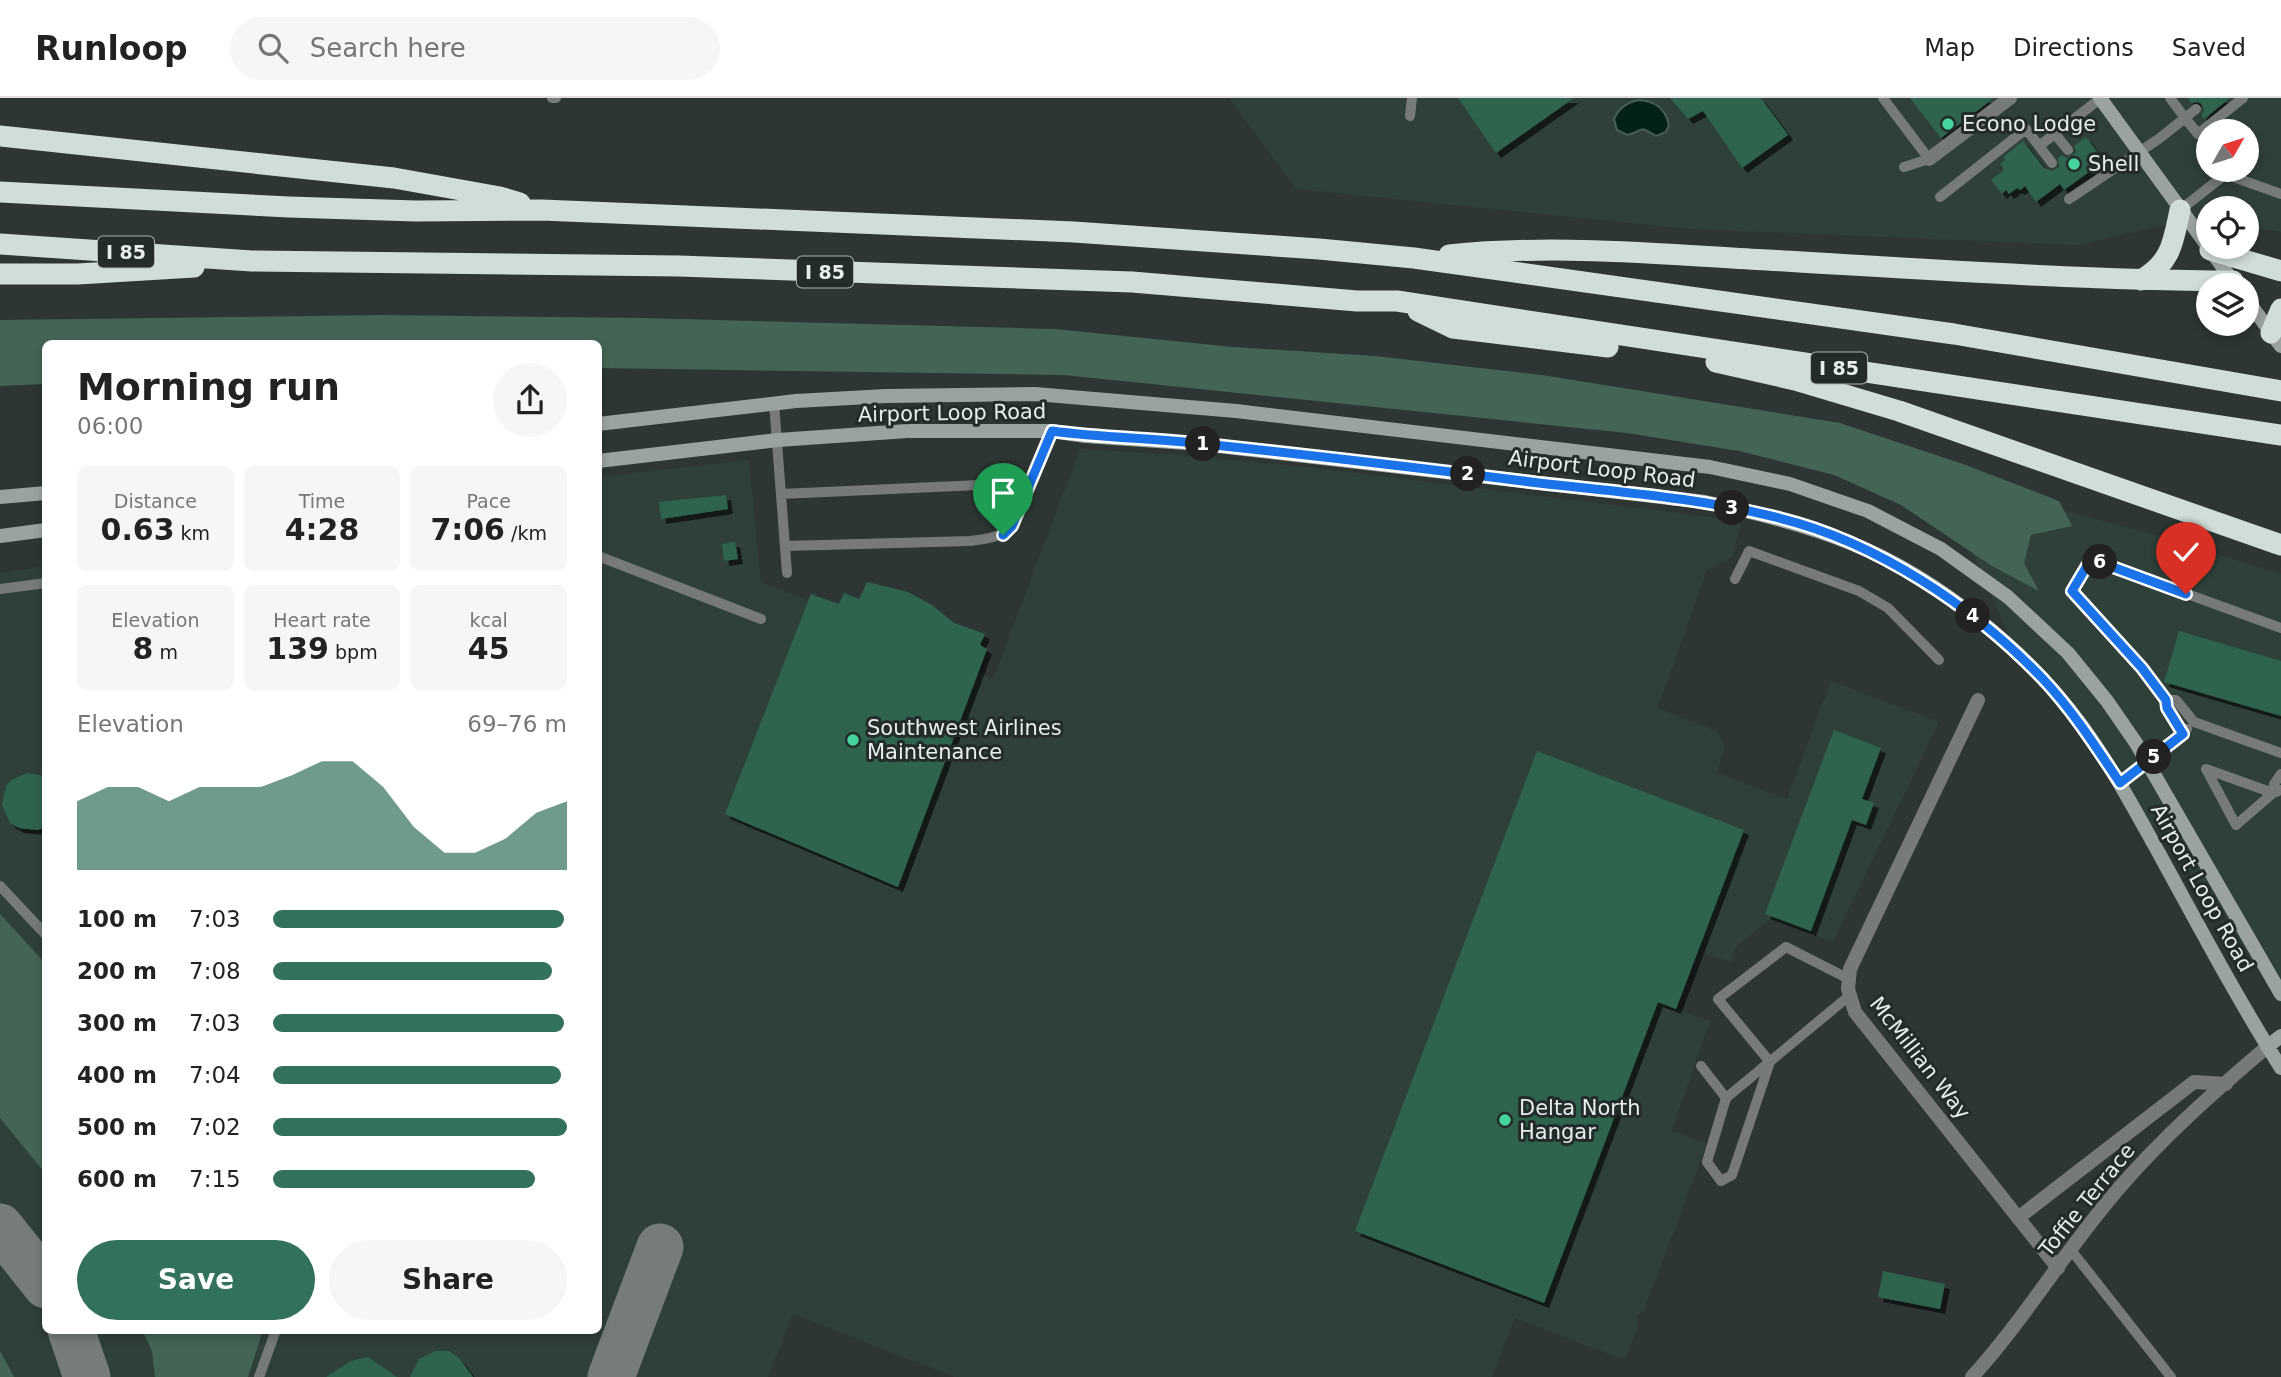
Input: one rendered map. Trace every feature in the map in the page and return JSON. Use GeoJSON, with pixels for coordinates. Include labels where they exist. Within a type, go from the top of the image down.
{"type":"FeatureCollection","features":[{"type":"Feature","properties":{"kind":"highway"},"geometry":{"type":"LineString","coordinates":[[0,136],[394,178],[500,197],[542,210]]}},
{"type":"Feature","properties":{"kind":"highway","name":"I 85"},"geometry":{"type":"LineString","coordinates":[[0,192],[302,207],[416,211],[542,210],[1074,232],[1413,258],[1954,334],[2281,391]]}},
{"type":"Feature","properties":{"kind":"highway"},"geometry":{"type":"LineString","coordinates":[[2141,280],[2166,260],[2173,244],[2180,210]]}},
{"type":"Feature","properties":{"kind":"highway","name":"I 85"},"geometry":{"type":"LineString","coordinates":[[0,244],[252,261],[679,267],[1132,282],[1345,300],[1397,301],[2281,435]]}},
{"type":"Feature","properties":{"kind":"highway"},"geometry":{"type":"LineString","coordinates":[[1413,258],[1481,252],[1644,253],[2196,282]]}},
{"type":"Feature","properties":{"kind":"highway"},"geometry":{"type":"LineString","coordinates":[[2240,259],[2281,271]]}},
{"type":"Feature","properties":{"kind":"highway"},"geometry":{"type":"LineString","coordinates":[[0,274],[103,273],[252,261]]}},
{"type":"Feature","properties":{"kind":"highway"},"geometry":{"type":"LineString","coordinates":[[1397,301],[1453,328],[1700,359],[1794,380],[1899,411],[2281,545]]}},
{"type":"Feature","properties":{"kind":"highway"},"geometry":{"type":"LineString","coordinates":[[2276,339],[2281,309]]}},
{"type":"Feature","properties":{"kind":"main road"},"geometry":{"type":"LineString","coordinates":[[2100,98],[2196,231]]}},
{"type":"Feature","properties":{"kind":"main road"},"geometry":{"type":"LineString","coordinates":[[2217,259],[2227,273]]}},
{"type":"Feature","properties":{"kind":"main road"},"geometry":{"type":"LineString","coordinates":[[2259,316],[2276,339]]}},
{"type":"Feature","properties":{"kind":"main road","name":"Airport Loop Road"},"geometry":{"type":"LineString","coordinates":[[602,424],[774,403],[886,396],[1035,394],[1236,411],[1710,467],[1790,484],[1880,517],[1941,549],[2008,597],[2068,653],[2107,701],[2147,762],[2281,994]]}},
{"type":"Feature","properties":{"kind":"main road","name":"Airport Loop Road"},"geometry":{"type":"LineString","coordinates":[[602,461],[778,440],[907,432],[1052,431],[1085,436],[1201,443],[1692,501],[1781,518],[1866,550],[1924,581],[1987,626],[2043,680],[2081,725],[2120,783],[2281,1068]]}},
{"type":"Feature","properties":{"kind":"main road"},"geometry":{"type":"LineString","coordinates":[[0,497],[42,493]]}},
{"type":"Feature","properties":{"kind":"main road"},"geometry":{"type":"LineString","coordinates":[[0,536],[42,531]]}},
{"type":"Feature","properties":{"kind":"main road","name":"Toffie Terrace"},"geometry":{"type":"LineString","coordinates":[[2267,1046],[2281,1036]]}},
{"type":"Feature","properties":{"kind":"street"},"geometry":{"type":"LineString","coordinates":[[1929,159],[2010,98]]}},
{"type":"Feature","properties":{"kind":"street","name":"McMillian Way"},"geometry":{"type":"LineString","coordinates":[[1978,700],[1855,958],[1849,979],[1849,996],[1855,1012],[2058,1268]]}},
{"type":"Feature","properties":{"kind":"street","name":"Toffie Terrace"},"geometry":{"type":"LineString","coordinates":[[1972,1377],[2119,1187],[2267,1046]]}},
{"type":"Feature","properties":{"kind":"street"},"geometry":{"type":"LineString","coordinates":[[2018,1218],[2194,1082],[2225,1084]]}},
{"type":"Feature","properties":{"kind":"lane"},"geometry":{"type":"LineString","coordinates":[[1410,116],[1412,98]]}},
{"type":"Feature","properties":{"kind":"lane"},"geometry":{"type":"LineString","coordinates":[[1883,98],[1929,159],[1904,167]]}},
{"type":"Feature","properties":{"kind":"lane"},"geometry":{"type":"LineString","coordinates":[[2039,145],[2100,98]]}},
{"type":"Feature","properties":{"kind":"lane"},"geometry":{"type":"LineString","coordinates":[[2170,98],[2198,134],[2243,98]]}},
{"type":"Feature","properties":{"kind":"lane"},"geometry":{"type":"LineString","coordinates":[[2071,193],[2089,178],[2138,152],[2196,109]]}},
{"type":"Feature","properties":{"kind":"lane"},"geometry":{"type":"LineString","coordinates":[[1940,197],[2026,129],[2052,163]]}},
{"type":"Feature","properties":{"kind":"lane"},"geometry":{"type":"LineString","coordinates":[[2054,133],[2068,150]]}},
{"type":"Feature","properties":{"kind":"lane"},"geometry":{"type":"LineString","coordinates":[[2180,210],[2215,182]]}},
{"type":"Feature","properties":{"kind":"lane"},"geometry":{"type":"LineString","coordinates":[[2253,182],[2281,193]]}},
{"type":"Feature","properties":{"kind":"lane"},"geometry":{"type":"LineString","coordinates":[[774,403],[787,573]]}},
{"type":"Feature","properties":{"kind":"lane"},"geometry":{"type":"LineString","coordinates":[[785,546],[990,539],[1003,535],[1012,526],[1052,431]]}},
{"type":"Feature","properties":{"kind":"lane"},"geometry":{"type":"LineString","coordinates":[[781,494],[1001,484],[1025,494]]}},
{"type":"Feature","properties":{"kind":"lane"},"geometry":{"type":"LineString","coordinates":[[1735,579],[1749,551],[1859,591],[1888,608],[1939,660]]}},
{"type":"Feature","properties":{"kind":"lane"},"geometry":{"type":"LineString","coordinates":[[602,558],[761,619]]}},
{"type":"Feature","properties":{"kind":"lane"},"geometry":{"type":"LineString","coordinates":[[2183,734],[2167,708],[2166,700],[2142,668],[2072,591],[2091,559],[2281,628]]}},
{"type":"Feature","properties":{"kind":"lane"},"geometry":{"type":"LineString","coordinates":[[0,589],[42,584]]}},
{"type":"Feature","properties":{"kind":"lane"},"geometry":{"type":"LineString","coordinates":[[2166,700],[2176,700],[2194,722],[2281,753]]}},
{"type":"Feature","properties":{"kind":"lane"},"geometry":{"type":"LineString","coordinates":[[2120,783],[2183,734],[2194,722]]}},
{"type":"Feature","properties":{"kind":"lane"},"geometry":{"type":"LineString","coordinates":[[2206,769],[2262,789],[2277,792],[2236,825],[2206,769]]}},
{"type":"Feature","properties":{"kind":"lane"},"geometry":{"type":"LineString","coordinates":[[2277,792],[2274,784],[2281,774]]}},
{"type":"Feature","properties":{"kind":"lane"},"geometry":{"type":"LineString","coordinates":[[0,886],[42,931]]}},
{"type":"Feature","properties":{"kind":"lane"},"geometry":{"type":"LineString","coordinates":[[1770,1062],[1718,999],[1786,947],[1849,979]]}},
{"type":"Feature","properties":{"kind":"lane"},"geometry":{"type":"LineString","coordinates":[[1770,1062],[1732,1175],[1721,1181],[1707,1163],[1726,1098],[1849,996]]}},
{"type":"Feature","properties":{"kind":"lane"},"geometry":{"type":"LineString","coordinates":[[1701,1066],[1726,1098]]}},
{"type":"Feature","properties":{"kind":"lane"},"geometry":{"type":"LineString","coordinates":[[2071,1251],[2171,1377]]}},
{"type":"Feature","properties":{"kind":"lane"},"geometry":{"type":"LineString","coordinates":[[259,1377],[275,1334]]}},
{"type":"Feature","properties":{"kind":"shaded area"},"geometry":{"type":"Polygon","coordinates":[[[1229,98],[2281,98],[2281,232],[2259,229],[2259,196],[2196,196],[2196,223],[2181,221],[2079,245],[1690,229],[1296,189],[1229,98]]]}},
{"type":"Feature","properties":{"kind":"shaded area"},"geometry":{"type":"Polygon","coordinates":[[[1639,100],[1650,102],[1662,110],[1669,125],[1666,132],[1656,136],[1641,130],[1627,135],[1617,130],[1614,119],[1618,112],[1627,104],[1639,100]]]}},
{"type":"Feature","properties":{"kind":"shaded area"},"geometry":{"type":"Polygon","coordinates":[[[382,315],[642,318],[1055,329],[1233,347],[1375,356],[1542,375],[1840,423],[1963,464],[2059,501],[2072,526],[2031,535],[2024,563],[2039,591],[1992,566],[1901,505],[1834,475],[1739,451],[1627,433],[1064,375],[602,368],[602,340],[42,340],[42,384],[0,386],[0,320],[382,315]]]}},
{"type":"Feature","properties":{"kind":"shaded area"},"geometry":{"type":"Polygon","coordinates":[[[1080,449],[1316,468],[1742,521],[1732,557],[1707,570],[1658,708],[1716,731],[1724,748],[1717,773],[1787,799],[1831,681],[1939,722],[1833,942],[1771,919],[1737,946],[1731,962],[1698,952],[1676,1009],[1710,1021],[1672,1131],[1707,1144],[1644,1310],[1637,1316],[1638,1325],[1625,1360],[1515,1318],[1492,1377],[955,1377],[793,1314],[768,1377],[0,1377],[0,573],[42,566],[42,1334],[602,1334],[602,477],[749,460],[761,582],[808,600],[811,594],[838,604],[844,593],[862,600],[864,587],[869,582],[908,592],[932,605],[946,616],[944,619],[985,634],[980,644],[987,649],[978,673],[993,679],[1080,449]]]}},
{"type":"Feature","properties":{"kind":"shaded area"},"geometry":{"type":"Polygon","coordinates":[[[1939,477],[2149,533],[2281,574],[2281,1005],[2219,907],[2020,661],[1939,477]]]}},
{"type":"Feature","properties":{"kind":"shaded area"},"geometry":{"type":"Polygon","coordinates":[[[0,914],[42,960],[42,1169],[0,1118],[0,914]]]}},
{"type":"Feature","properties":{"kind":"shaded area"},"geometry":{"type":"Polygon","coordinates":[[[144,1334],[262,1334],[248,1377],[155,1377],[152,1351],[144,1334]]]}},
{"type":"Feature","properties":{"kind":"shaded area"},"geometry":{"type":"Polygon","coordinates":[[[0,1351],[14,1377],[0,1377],[0,1351]]]}},
{"type":"Feature","properties":{"kind":"building"},"geometry":{"type":"Polygon","coordinates":[[[1458,98],[1574,98],[1496,153],[1458,98]]]}},
{"type":"Feature","properties":{"kind":"building"},"geometry":{"type":"Polygon","coordinates":[[[1670,98],[1761,98],[1788,135],[1742,168],[1703,111],[1688,119],[1670,98]]]}},
{"type":"Feature","properties":{"kind":"building","name":"Econo Lodge"},"geometry":{"type":"Polygon","coordinates":[[[1910,98],[1994,98],[1941,138],[1910,98]]]}},
{"type":"Feature","properties":{"kind":"building"},"geometry":{"type":"Polygon","coordinates":[[[2188,98],[2230,98],[2204,119],[2201,115],[2204,111],[2202,105],[2198,101],[2191,103],[2188,98]]]}},
{"type":"Feature","properties":{"kind":"building"},"geometry":{"type":"Polygon","coordinates":[[[2086,137],[2104,161],[2064,190],[2060,184],[2036,202],[2025,186],[2009,194],[2006,190],[2002,194],[1991,180],[2004,170],[2000,164],[2005,160],[2003,157],[2023,141],[2044,168],[2052,171],[2059,167],[2058,158],[2062,155],[2066,158],[2072,156],[2076,152],[2074,146],[2086,137]]]}},
{"type":"Feature","properties":{"kind":"building"},"geometry":{"type":"Polygon","coordinates":[[[726,495],[728,509],[661,519],[659,502],[726,495]]]}},
{"type":"Feature","properties":{"kind":"building"},"geometry":{"type":"Polygon","coordinates":[[[735,542],[738,559],[724,561],[722,544],[735,542]]]}},
{"type":"Feature","properties":{"kind":"building","name":"Southwest Airlines Maintenance"},"geometry":{"type":"Polygon","coordinates":[[[867,582],[908,592],[932,605],[954,623],[985,634],[980,645],[987,649],[898,887],[725,814],[811,594],[839,604],[844,593],[859,599],[867,582]]]}},
{"type":"Feature","properties":{"kind":"building"},"geometry":{"type":"Polygon","coordinates":[[[2179,631],[2281,661],[2281,716],[2164,682],[2179,631]]]}},
{"type":"Feature","properties":{"kind":"building"},"geometry":{"type":"Polygon","coordinates":[[[1834,730],[1881,748],[1862,799],[1874,803],[1866,825],[1852,820],[1811,931],[1765,914],[1834,730]]]}},
{"type":"Feature","properties":{"kind":"building","name":"Delta North Hangar"},"geometry":{"type":"Polygon","coordinates":[[[1537,751],[1744,830],[1676,1009],[1658,1002],[1544,1303],[1355,1231],[1537,751]]]}},
{"type":"Feature","properties":{"kind":"building"},"geometry":{"type":"Polygon","coordinates":[[[27,773],[42,775],[42,828],[19,828],[10,823],[2,805],[6,786],[11,780],[27,773]]]}},
{"type":"Feature","properties":{"kind":"building"},"geometry":{"type":"Polygon","coordinates":[[[1883,1271],[1945,1284],[1940,1309],[1878,1297],[1883,1271]]]}},
{"type":"Feature","properties":{"kind":"building"},"geometry":{"type":"Polygon","coordinates":[[[435,1351],[449,1351],[460,1359],[473,1377],[410,1377],[419,1359],[435,1351]]]}},
{"type":"Feature","properties":{"kind":"building"},"geometry":{"type":"Polygon","coordinates":[[[368,1357],[397,1377],[326,1377],[351,1361],[368,1357]]]}},
{"type":"Feature","properties":{"kind":"taxiway"},"geometry":{"type":"LineString","coordinates":[[0,1227],[42,1280]]}},
{"type":"Feature","properties":{"kind":"taxiway"},"geometry":{"type":"LineString","coordinates":[[611,1377],[660,1247]]}},
{"type":"Feature","properties":{"kind":"taxiway"},"geometry":{"type":"LineString","coordinates":[[72,1334],[87,1377]]}},
{"type":"Feature","properties":{"kind":"place","name":"Econo Lodge"},"geometry":{"type":"Point","coordinates":[1948,124]}},
{"type":"Feature","properties":{"kind":"place","name":"Shell"},"geometry":{"type":"Point","coordinates":[2074,164]}},
{"type":"Feature","properties":{"kind":"place","name":"Southwest Airlines Maintenance"},"geometry":{"type":"Point","coordinates":[853,740]}},
{"type":"Feature","properties":{"kind":"place","name":"Delta North Hangar"},"geometry":{"type":"Point","coordinates":[1505,1120]}},
{"type":"Feature","properties":{"kind":"route"},"geometry":{"type":"LineString","coordinates":[[1003,535],[1012,526],[1052,431],[1085,436],[1201,443],[1462,473],[1705,502],[1781,518],[1855,544],[1924,581],[1987,626],[2043,680],[2081,725],[2120,783],[2183,734],[2167,708],[2166,700],[2142,668],[2072,591],[2091,559],[2186,594]]}}]}
